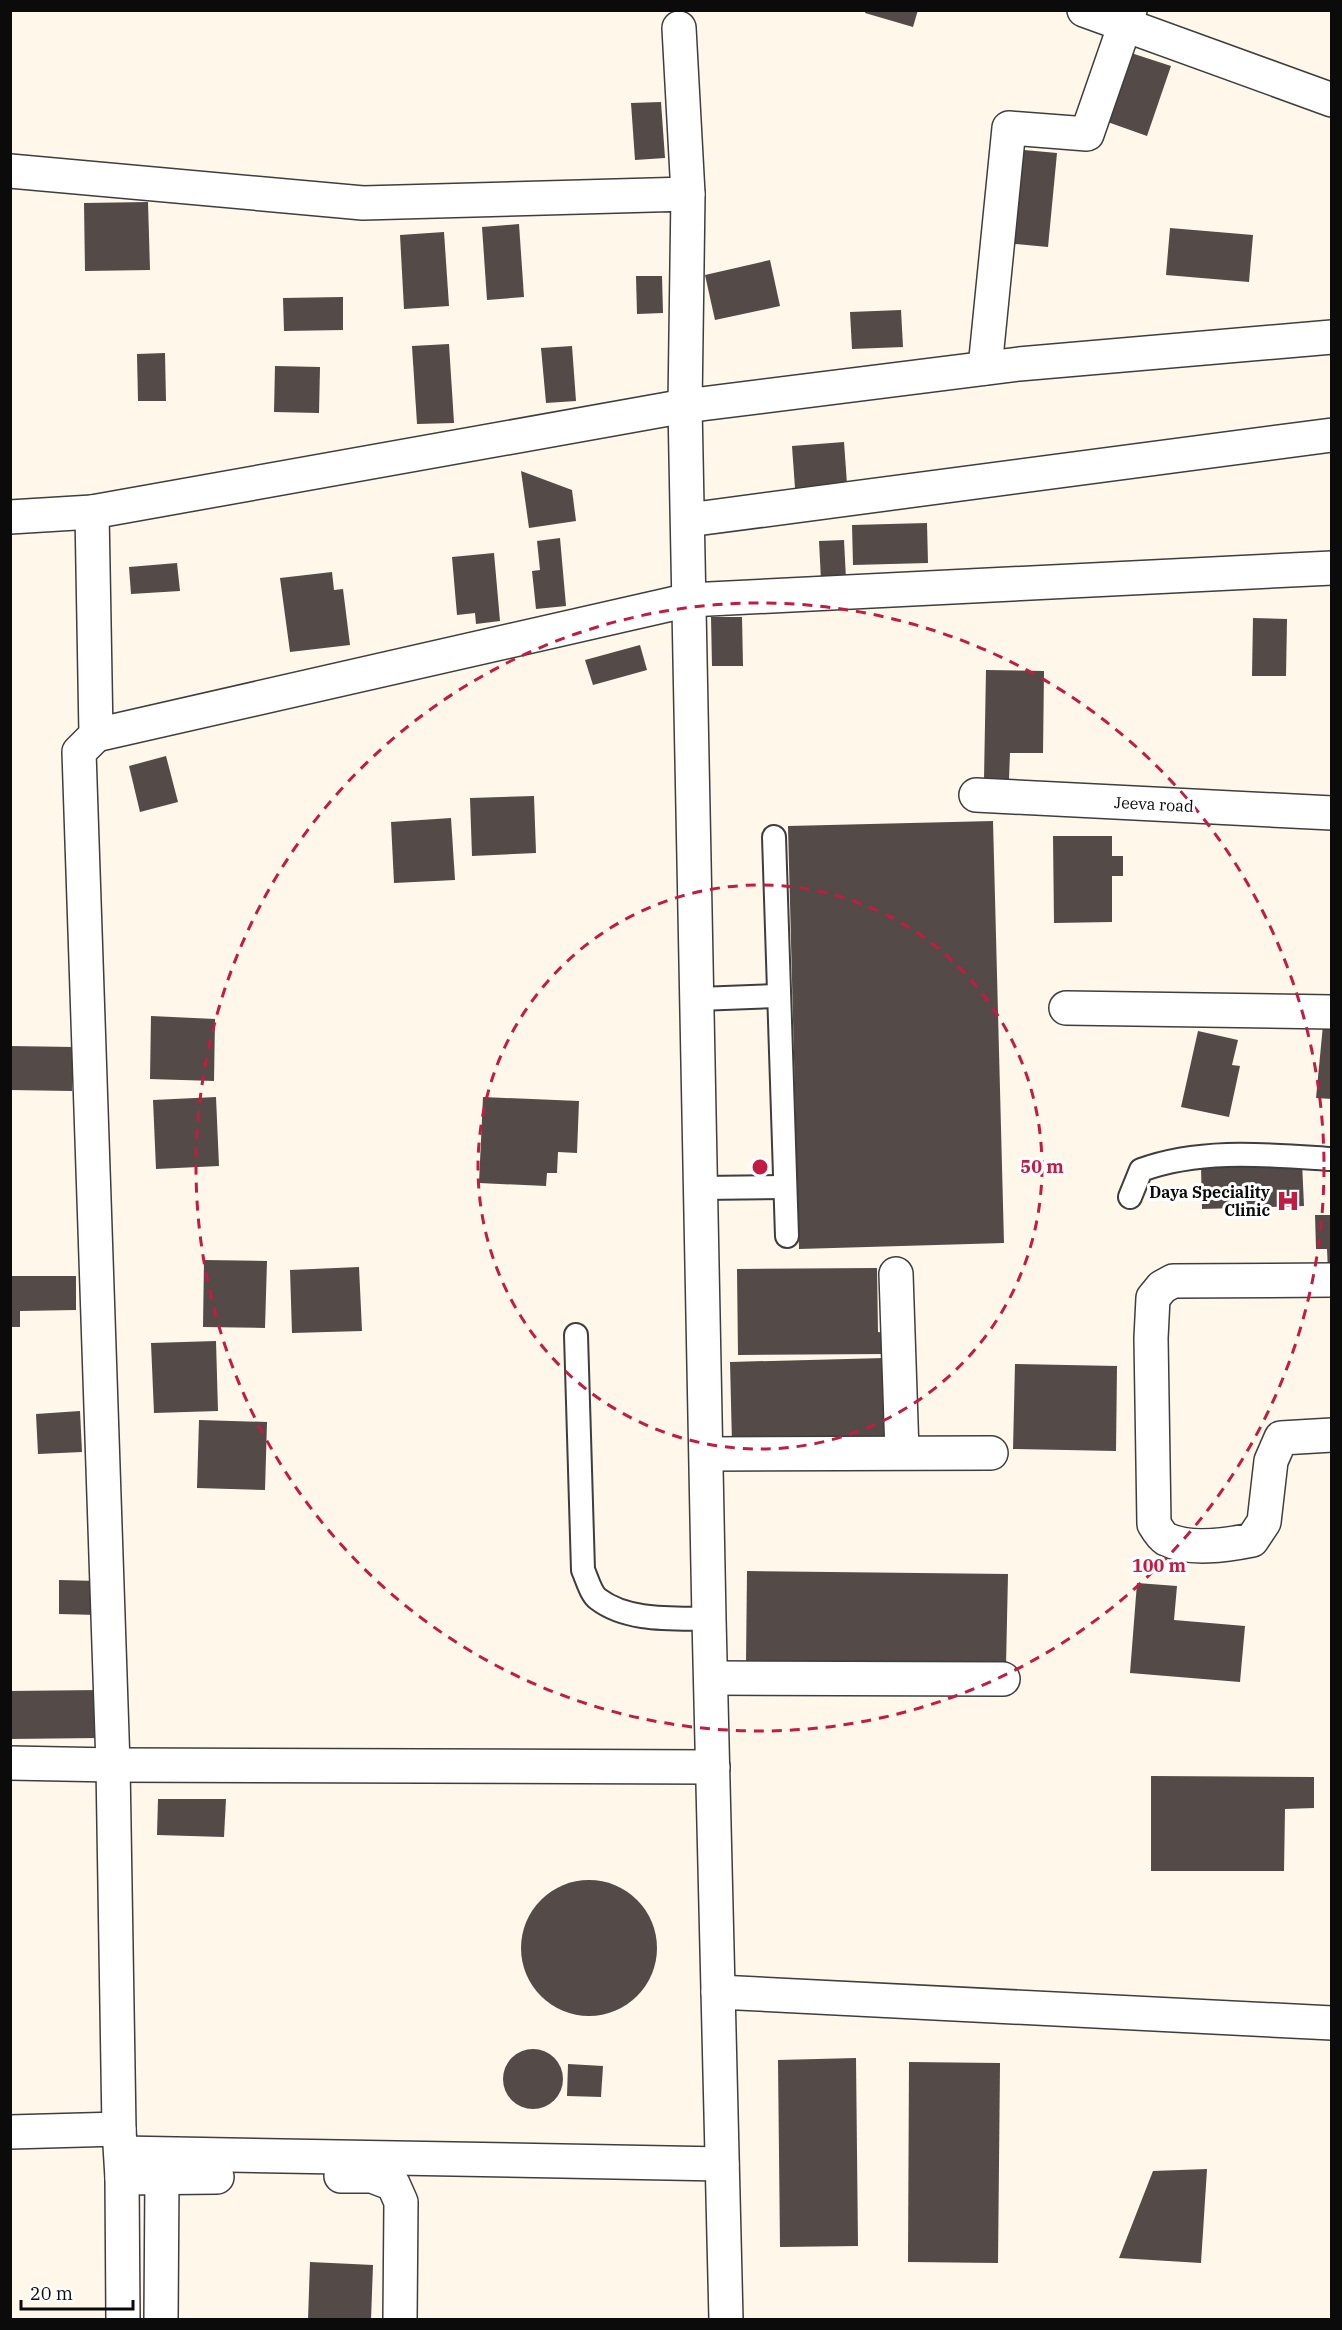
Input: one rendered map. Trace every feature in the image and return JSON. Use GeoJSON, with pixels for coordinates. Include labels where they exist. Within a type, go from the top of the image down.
{"type":"FeatureCollection","features":[{"type":"Feature","properties":{"kind":"street"},"geometry":{"type":"LineString","coordinates":[[1084,10],[1127,17],[1332,100]]}},
{"type":"Feature","properties":{"kind":"street"},"geometry":{"type":"LineString","coordinates":[[985,368],[1009,128],[1087,134],[1127,17]]}},
{"type":"Feature","properties":{"kind":"street"},"geometry":{"type":"LineString","coordinates":[[679,28],[688,194],[686,406],[689,600],[709,1619],[726,2319]]}},
{"type":"Feature","properties":{"kind":"street"},"geometry":{"type":"LineString","coordinates":[[10,171],[363,203],[688,194]]}},
{"type":"Feature","properties":{"kind":"street"},"geometry":{"type":"LineString","coordinates":[[10,517],[92,512],[686,406],[985,368],[1332,337]]}},
{"type":"Feature","properties":{"kind":"street"},"geometry":{"type":"LineString","coordinates":[[688,520],[1332,435]]}},
{"type":"Feature","properties":{"kind":"street"},"geometry":{"type":"LineString","coordinates":[[92,512],[96,735]]}},
{"type":"Feature","properties":{"kind":"street"},"geometry":{"type":"LineString","coordinates":[[123,2319],[113,1765],[79,752],[96,735],[689,600],[1332,568]]}},
{"type":"Feature","properties":{"kind":"street","name":"Jeeva road"},"geometry":{"type":"LineString","coordinates":[[976,795],[1332,813]]}},
{"type":"Feature","properties":{"kind":"street"},"geometry":{"type":"LineString","coordinates":[[1066,1008],[1332,1012]]}},
{"type":"Feature","properties":{"kind":"street"},"geometry":{"type":"LineString","coordinates":[[896,1274],[902,1452]]}},
{"type":"Feature","properties":{"kind":"street"},"geometry":{"type":"LineString","coordinates":[[1332,1280],[1173,1281],[1162,1287],[1153,1298],[1151,1338],[1154,1524],[1164,1538],[1179,1543],[1220,1546],[1252,1539],[1264,1522],[1271,1461],[1281,1438],[1332,1435]]}},
{"type":"Feature","properties":{"kind":"street"},"geometry":{"type":"LineString","coordinates":[[707,1454],[991,1453]]}},
{"type":"Feature","properties":{"kind":"street"},"geometry":{"type":"LineString","coordinates":[[711,1678],[1004,1679]]}},
{"type":"Feature","properties":{"kind":"street"},"geometry":{"type":"LineString","coordinates":[[10,1762],[113,1765],[713,1767]]}},
{"type":"Feature","properties":{"kind":"street"},"geometry":{"type":"LineString","coordinates":[[718,1992],[1332,2023]]}},
{"type":"Feature","properties":{"kind":"street"},"geometry":{"type":"LineString","coordinates":[[10,2132],[121,2153],[722,2164]]}},
{"type":"Feature","properties":{"kind":"street"},"geometry":{"type":"LineString","coordinates":[[121,2153],[162,2177],[372,2176],[393,2184],[400,2202],[400,2319]]}},
{"type":"Feature","properties":{"kind":"street"},"geometry":{"type":"LineString","coordinates":[[161,2319],[162,2177]]}},
{"type":"Feature","properties":{"kind":"lane"},"geometry":{"type":"LineString","coordinates":[[774,837],[787,1236]]}},
{"type":"Feature","properties":{"kind":"lane"},"geometry":{"type":"LineString","coordinates":[[698,999],[778,996]]}},
{"type":"Feature","properties":{"kind":"lane"},"geometry":{"type":"LineString","coordinates":[[1130,1197],[1141,1170],[1163,1162],[1247,1154],[1332,1159]]}},
{"type":"Feature","properties":{"kind":"lane"},"geometry":{"type":"LineString","coordinates":[[701,1188],[785,1187]]}},
{"type":"Feature","properties":{"kind":"lane"},"geometry":{"type":"LineString","coordinates":[[576,1335],[583,1570],[597,1599],[624,1611],[657,1618],[709,1619]]}},
{"type":"Feature","properties":{"kind":"building"},"geometry":{"type":"Polygon","coordinates":[[[866,10],[918,10],[913,27],[865,13],[866,10]]]}},
{"type":"Feature","properties":{"kind":"building"},"geometry":{"type":"Polygon","coordinates":[[[1125,51],[1171,66],[1147,136],[1102,120],[1125,51]]]}},
{"type":"Feature","properties":{"kind":"building"},"geometry":{"type":"Polygon","coordinates":[[[661,102],[665,158],[635,160],[631,103],[661,102]]]}},
{"type":"Feature","properties":{"kind":"building"},"geometry":{"type":"Polygon","coordinates":[[[1014,149],[1057,153],[1048,247],[1005,243],[1014,149]]]}},
{"type":"Feature","properties":{"kind":"building"},"geometry":{"type":"Polygon","coordinates":[[[148,202],[150,270],[85,271],[84,203],[148,202]]]}},
{"type":"Feature","properties":{"kind":"building"},"geometry":{"type":"Polygon","coordinates":[[[519,224],[524,297],[487,300],[482,227],[519,224]]]}},
{"type":"Feature","properties":{"kind":"building"},"geometry":{"type":"Polygon","coordinates":[[[1170,228],[1253,235],[1249,282],[1166,275],[1170,228]]]}},
{"type":"Feature","properties":{"kind":"building"},"geometry":{"type":"Polygon","coordinates":[[[444,232],[449,306],[404,309],[400,235],[444,232]]]}},
{"type":"Feature","properties":{"kind":"building"},"geometry":{"type":"Polygon","coordinates":[[[770,260],[780,306],[715,320],[705,275],[770,260]]]}},
{"type":"Feature","properties":{"kind":"building"},"geometry":{"type":"Polygon","coordinates":[[[636,276],[662,276],[663,313],[637,314],[636,276]]]}},
{"type":"Feature","properties":{"kind":"building"},"geometry":{"type":"Polygon","coordinates":[[[343,297],[343,330],[284,331],[283,298],[343,297]]]}},
{"type":"Feature","properties":{"kind":"building"},"geometry":{"type":"Polygon","coordinates":[[[901,310],[903,347],[852,349],[850,312],[901,310]]]}},
{"type":"Feature","properties":{"kind":"building"},"geometry":{"type":"Polygon","coordinates":[[[449,344],[454,423],[417,424],[412,346],[449,344]]]}},
{"type":"Feature","properties":{"kind":"building"},"geometry":{"type":"Polygon","coordinates":[[[572,346],[576,401],[546,403],[541,348],[572,346]]]}},
{"type":"Feature","properties":{"kind":"building"},"geometry":{"type":"Polygon","coordinates":[[[165,353],[166,401],[138,401],[137,354],[165,353]]]}},
{"type":"Feature","properties":{"kind":"building"},"geometry":{"type":"Polygon","coordinates":[[[275,366],[320,367],[319,413],[274,412],[275,366]]]}},
{"type":"Feature","properties":{"kind":"building"},"geometry":{"type":"Polygon","coordinates":[[[844,442],[848,498],[796,502],[792,446],[844,442]]]}},
{"type":"Feature","properties":{"kind":"building"},"geometry":{"type":"Polygon","coordinates":[[[521,471],[572,490],[576,521],[529,528],[521,471]]]}},
{"type":"Feature","properties":{"kind":"building"},"geometry":{"type":"Polygon","coordinates":[[[927,523],[928,563],[853,565],[852,525],[927,523]]]}},
{"type":"Feature","properties":{"kind":"building"},"geometry":{"type":"Polygon","coordinates":[[[560,538],[566,606],[536,609],[532,571],[540,570],[537,541],[560,538]]]}},
{"type":"Feature","properties":{"kind":"building"},"geometry":{"type":"Polygon","coordinates":[[[844,540],[846,579],[821,580],[819,541],[844,540]]]}},
{"type":"Feature","properties":{"kind":"building"},"geometry":{"type":"Polygon","coordinates":[[[494,553],[500,621],[476,624],[475,613],[457,615],[452,557],[494,553]]]}},
{"type":"Feature","properties":{"kind":"building"},"geometry":{"type":"Polygon","coordinates":[[[177,563],[180,591],[131,594],[129,567],[177,563]]]}},
{"type":"Feature","properties":{"kind":"building"},"geometry":{"type":"Polygon","coordinates":[[[332,572],[334,590],[343,589],[350,645],[290,652],[280,578],[332,572]]]}},
{"type":"Feature","properties":{"kind":"building"},"geometry":{"type":"Polygon","coordinates":[[[711,617],[742,617],[743,666],[712,666],[711,617]]]}},
{"type":"Feature","properties":{"kind":"building"},"geometry":{"type":"Polygon","coordinates":[[[1253,618],[1287,619],[1286,676],[1252,676],[1253,618]]]}},
{"type":"Feature","properties":{"kind":"building"},"geometry":{"type":"Polygon","coordinates":[[[640,645],[647,670],[593,685],[585,660],[640,645]]]}},
{"type":"Feature","properties":{"kind":"building"},"geometry":{"type":"Polygon","coordinates":[[[986,670],[1044,671],[1043,753],[1010,753],[1009,779],[984,779],[986,670]]]}},
{"type":"Feature","properties":{"kind":"building"},"geometry":{"type":"Polygon","coordinates":[[[166,756],[178,802],[140,812],[129,766],[166,756]]]}},
{"type":"Feature","properties":{"kind":"building"},"geometry":{"type":"Polygon","coordinates":[[[534,796],[536,853],[472,856],[470,798],[534,796]]]}},
{"type":"Feature","properties":{"kind":"building"},"geometry":{"type":"Polygon","coordinates":[[[451,818],[455,880],[394,883],[391,822],[451,818]]]}},
{"type":"Feature","properties":{"kind":"building"},"geometry":{"type":"Polygon","coordinates":[[[993,821],[1004,1243],[799,1249],[788,826],[993,821]]]}},
{"type":"Feature","properties":{"kind":"building"},"geometry":{"type":"Polygon","coordinates":[[[1053,836],[1112,836],[1112,856],[1123,856],[1123,876],[1112,876],[1112,922],[1054,923],[1053,836]]]}},
{"type":"Feature","properties":{"kind":"building"},"geometry":{"type":"Polygon","coordinates":[[[151,1016],[215,1019],[214,1081],[150,1079],[151,1016]]]}},
{"type":"Feature","properties":{"kind":"building"},"geometry":{"type":"Polygon","coordinates":[[[1323,1025],[1332,1026],[1332,1099],[1316,1098],[1323,1025]]]}},
{"type":"Feature","properties":{"kind":"building"},"geometry":{"type":"Polygon","coordinates":[[[1198,1031],[1238,1040],[1232,1065],[1240,1066],[1229,1117],[1181,1107],[1198,1031]]]}},
{"type":"Feature","properties":{"kind":"building"},"geometry":{"type":"Polygon","coordinates":[[[10,1046],[73,1047],[72,1091],[10,1090],[10,1046]]]}},
{"type":"Feature","properties":{"kind":"building"},"geometry":{"type":"Polygon","coordinates":[[[216,1097],[219,1166],[156,1169],[153,1100],[216,1097]]]}},
{"type":"Feature","properties":{"kind":"building"},"geometry":{"type":"Polygon","coordinates":[[[483,1097],[579,1101],[577,1153],[558,1152],[557,1173],[547,1173],[546,1186],[479,1183],[483,1097]]]}},
{"type":"Feature","properties":{"kind":"building"},"geometry":{"type":"Polygon","coordinates":[[[1302,1162],[1304,1206],[1202,1209],[1201,1166],[1302,1162]]]}},
{"type":"Feature","properties":{"kind":"building"},"geometry":{"type":"Polygon","coordinates":[[[1315,1215],[1332,1215],[1332,1271],[1328,1271],[1327,1249],[1316,1249],[1315,1215]]]}},
{"type":"Feature","properties":{"kind":"building"},"geometry":{"type":"Polygon","coordinates":[[[204,1260],[267,1261],[265,1328],[203,1327],[204,1260]]]}},
{"type":"Feature","properties":{"kind":"building"},"geometry":{"type":"Polygon","coordinates":[[[359,1267],[362,1331],[292,1333],[290,1270],[359,1267]]]}},
{"type":"Feature","properties":{"kind":"building"},"geometry":{"type":"Polygon","coordinates":[[[877,1268],[878,1332],[887,1333],[887,1354],[738,1355],[737,1269],[877,1268]]]}},
{"type":"Feature","properties":{"kind":"building"},"geometry":{"type":"Polygon","coordinates":[[[10,1276],[76,1276],[76,1310],[20,1311],[20,1327],[10,1327],[10,1276]]]}},
{"type":"Feature","properties":{"kind":"building"},"geometry":{"type":"Polygon","coordinates":[[[216,1341],[218,1411],[154,1413],[151,1343],[216,1341]]]}},
{"type":"Feature","properties":{"kind":"building"},"geometry":{"type":"Polygon","coordinates":[[[885,1358],[887,1440],[732,1444],[730,1362],[885,1358]]]}},
{"type":"Feature","properties":{"kind":"building"},"geometry":{"type":"Polygon","coordinates":[[[1015,1364],[1117,1366],[1116,1451],[1013,1449],[1015,1364]]]}},
{"type":"Feature","properties":{"kind":"building"},"geometry":{"type":"Polygon","coordinates":[[[80,1411],[82,1452],[38,1454],[36,1414],[80,1411]]]}},
{"type":"Feature","properties":{"kind":"building"},"geometry":{"type":"Polygon","coordinates":[[[199,1420],[267,1422],[265,1490],[197,1488],[199,1420]]]}},
{"type":"Feature","properties":{"kind":"building"},"geometry":{"type":"Polygon","coordinates":[[[747,1571],[1008,1574],[1006,1666],[746,1663],[747,1571]]]}},
{"type":"Feature","properties":{"kind":"building"},"geometry":{"type":"Polygon","coordinates":[[[59,1580],[98,1581],[97,1615],[59,1614],[59,1580]]]}},
{"type":"Feature","properties":{"kind":"building"},"geometry":{"type":"Polygon","coordinates":[[[1137,1583],[1177,1586],[1174,1620],[1245,1626],[1240,1682],[1130,1673],[1137,1583]]]}},
{"type":"Feature","properties":{"kind":"building"},"geometry":{"type":"Polygon","coordinates":[[[100,1690],[100,1738],[10,1739],[10,1691],[100,1690]]]}},
{"type":"Feature","properties":{"kind":"building"},"geometry":{"type":"Polygon","coordinates":[[[1151,1776],[1314,1777],[1314,1808],[1285,1809],[1284,1871],[1151,1871],[1151,1776]]]}},
{"type":"Feature","properties":{"kind":"building"},"geometry":{"type":"Polygon","coordinates":[[[158,1799],[226,1799],[224,1837],[157,1835],[158,1799]]]}},
{"type":"Feature","properties":{"kind":"building"},"geometry":{"type":"Polygon","coordinates":[[[589,1880],[615,1885],[627,1891],[637,1900],[646,1910],[652,1922],[657,1948],[652,1974],[646,1986],[637,1996],[627,2005],[615,2011],[589,2016],[563,2011],[551,2005],[541,1996],[532,1986],[526,1974],[521,1948],[526,1922],[532,1910],[541,1900],[551,1891],[563,1885],[589,1880]]]}},
{"type":"Feature","properties":{"kind":"building"},"geometry":{"type":"Polygon","coordinates":[[[533,2049],[554,2058],[563,2079],[554,2100],[533,2109],[512,2100],[503,2079],[512,2058],[533,2049]]]}},
{"type":"Feature","properties":{"kind":"building"},"geometry":{"type":"Polygon","coordinates":[[[856,2058],[858,2246],[780,2247],[778,2060],[856,2058]]]}},
{"type":"Feature","properties":{"kind":"building"},"geometry":{"type":"Polygon","coordinates":[[[909,2062],[1000,2063],[998,2263],[908,2262],[909,2062]]]}},
{"type":"Feature","properties":{"kind":"building"},"geometry":{"type":"Polygon","coordinates":[[[568,2064],[603,2066],[601,2097],[567,2096],[568,2064]]]}},
{"type":"Feature","properties":{"kind":"building"},"geometry":{"type":"Polygon","coordinates":[[[1207,2169],[1201,2263],[1119,2258],[1153,2171],[1207,2169]]]}},
{"type":"Feature","properties":{"kind":"building"},"geometry":{"type":"Polygon","coordinates":[[[310,2262],[373,2265],[371,2320],[308,2320],[310,2262]]]}},
{"type":"Feature","properties":{"kind":"place","name":"Daya Speciality Clinic"},"geometry":{"type":"Point","coordinates":[1288,1201]}}]}
